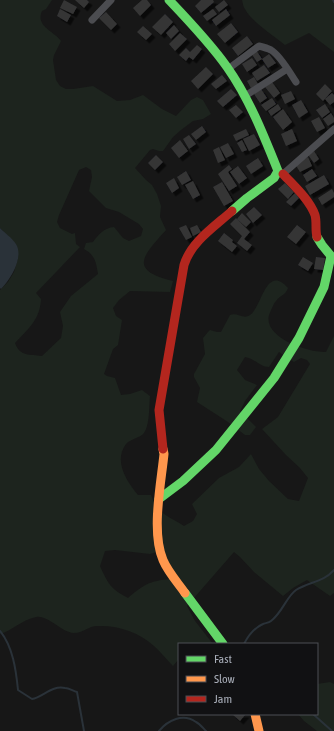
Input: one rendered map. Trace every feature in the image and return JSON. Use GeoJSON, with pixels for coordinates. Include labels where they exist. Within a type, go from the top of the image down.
{"type":"FeatureCollection","features":[{"type":"Feature","properties":{"kind":"main road"},"geometry":{"type":"LineString","coordinates":[[159,499],[183,481],[216,450],[274,378],[299,338],[324,287],[332,256],[318,241],[314,213],[303,196],[280,172],[245,96],[228,69],[186,18],[169,0]]}},
{"type":"Feature","properties":{"kind":"main road"},"geometry":{"type":"LineString","coordinates":[[222,643],[171,574],[163,560],[160,549],[158,533],[159,499],[164,454],[159,410],[187,255],[199,240],[247,198],[280,172]]}},
{"type":"Feature","properties":{"kind":"main road"},"geometry":{"type":"LineString","coordinates":[[255,715],[259,731]]}},
{"type":"Feature","properties":{"kind":"street"},"geometry":{"type":"LineString","coordinates":[[92,20],[111,0]]}},
{"type":"Feature","properties":{"kind":"street"},"geometry":{"type":"LineString","coordinates":[[228,69],[259,46],[272,50],[296,82]]}},
{"type":"Feature","properties":{"kind":"street"},"geometry":{"type":"LineString","coordinates":[[245,96],[287,69]]}},
{"type":"Feature","properties":{"kind":"street"},"geometry":{"type":"LineString","coordinates":[[280,172],[334,129]]}},
{"type":"Feature","properties":{"kind":"shaded area"},"geometry":{"type":"Polygon","coordinates":[[[0,0],[52,0],[46,9],[42,11],[41,21],[46,28],[61,41],[53,60],[56,80],[60,86],[66,89],[73,89],[93,86],[117,101],[130,100],[143,95],[162,109],[176,116],[191,100],[197,97],[203,100],[211,114],[203,119],[193,121],[181,130],[173,137],[163,151],[153,149],[150,150],[135,168],[152,185],[157,194],[161,206],[160,217],[166,230],[146,254],[144,261],[145,267],[149,272],[159,277],[173,281],[170,292],[130,291],[119,300],[113,308],[116,316],[122,320],[118,345],[113,349],[104,374],[115,378],[121,395],[142,390],[150,396],[148,420],[144,433],[126,444],[122,451],[121,464],[126,478],[138,495],[151,495],[155,504],[160,510],[184,526],[193,521],[197,514],[192,504],[219,478],[239,467],[251,454],[259,469],[269,481],[288,499],[299,501],[308,478],[262,429],[278,417],[310,364],[307,360],[301,358],[294,362],[279,352],[269,367],[266,367],[245,357],[237,370],[245,380],[257,385],[245,401],[240,411],[256,427],[250,435],[245,435],[197,402],[200,388],[194,377],[194,374],[205,354],[203,338],[208,332],[210,330],[221,332],[230,315],[235,314],[245,317],[250,315],[254,311],[269,283],[274,281],[281,282],[288,288],[286,292],[275,302],[269,315],[269,323],[273,331],[280,337],[299,347],[318,352],[326,352],[334,336],[334,593],[330,596],[307,580],[283,596],[254,572],[234,552],[187,606],[195,621],[212,643],[178,643],[178,660],[173,666],[157,648],[148,641],[135,633],[120,628],[94,626],[74,633],[64,630],[45,618],[36,617],[26,620],[0,634],[0,290],[8,282],[14,272],[18,258],[16,244],[0,228],[0,0]],[[86,167],[79,170],[57,222],[60,228],[72,234],[75,233],[76,244],[80,247],[36,293],[41,299],[36,318],[15,343],[23,353],[42,356],[61,338],[63,326],[60,312],[71,296],[98,274],[94,259],[91,254],[84,249],[86,243],[93,242],[102,232],[114,227],[123,238],[129,241],[141,236],[143,229],[139,224],[119,212],[106,208],[89,191],[92,177],[91,170],[86,167]],[[115,550],[105,551],[100,566],[111,585],[118,592],[128,598],[152,582],[179,578],[172,570],[164,550],[150,554],[115,550]]]}},
{"type":"Feature","properties":{"kind":"shaded area"},"geometry":{"type":"Polygon","coordinates":[[[242,0],[334,0],[334,52],[309,33],[285,45],[248,14],[244,8],[242,0]]]}},
{"type":"Feature","properties":{"kind":"shaded area"},"geometry":{"type":"Polygon","coordinates":[[[0,228],[16,244],[18,249],[15,268],[9,280],[1,289],[0,288],[0,228]]]}},
{"type":"Feature","properties":{"kind":"shaded area"},"geometry":{"type":"Polygon","coordinates":[[[330,682],[334,684],[334,731],[317,731],[299,715],[318,715],[318,684],[330,682]]]}},
{"type":"Feature","properties":{"kind":"building"},"geometry":{"type":"Polygon","coordinates":[[[64,0],[77,7],[73,14],[60,8],[64,0]]]}},
{"type":"Feature","properties":{"kind":"building"},"geometry":{"type":"Polygon","coordinates":[[[75,0],[87,0],[89,2],[84,8],[75,0]]]}},
{"type":"Feature","properties":{"kind":"building"},"geometry":{"type":"Polygon","coordinates":[[[142,0],[147,0],[151,5],[140,16],[133,8],[142,0]]]}},
{"type":"Feature","properties":{"kind":"building"},"geometry":{"type":"Polygon","coordinates":[[[201,0],[213,0],[214,2],[201,13],[195,6],[201,0]]]}},
{"type":"Feature","properties":{"kind":"building"},"geometry":{"type":"Polygon","coordinates":[[[224,0],[228,5],[219,12],[215,7],[224,0]]]}},
{"type":"Feature","properties":{"kind":"building"},"geometry":{"type":"Polygon","coordinates":[[[60,9],[71,15],[67,22],[57,16],[60,9]]]}},
{"type":"Feature","properties":{"kind":"building"},"geometry":{"type":"Polygon","coordinates":[[[213,9],[217,14],[207,21],[203,16],[213,9]]]}},
{"type":"Feature","properties":{"kind":"building"},"geometry":{"type":"Polygon","coordinates":[[[226,9],[230,15],[216,26],[212,20],[226,9]]]}},
{"type":"Feature","properties":{"kind":"building"},"geometry":{"type":"Polygon","coordinates":[[[106,12],[117,24],[111,30],[99,18],[106,12]]]}},
{"type":"Feature","properties":{"kind":"building"},"geometry":{"type":"Polygon","coordinates":[[[165,14],[173,22],[161,35],[152,27],[165,14]]]}},
{"type":"Feature","properties":{"kind":"building"},"geometry":{"type":"Polygon","coordinates":[[[231,23],[238,32],[225,43],[217,34],[231,23]]]}},
{"type":"Feature","properties":{"kind":"building"},"geometry":{"type":"Polygon","coordinates":[[[174,25],[179,31],[171,39],[166,33],[174,25]]]}},
{"type":"Feature","properties":{"kind":"building"},"geometry":{"type":"Polygon","coordinates":[[[143,26],[152,34],[146,40],[137,32],[143,26]]]}},
{"type":"Feature","properties":{"kind":"building"},"geometry":{"type":"Polygon","coordinates":[[[180,33],[187,39],[175,51],[169,44],[180,33]]]}},
{"type":"Feature","properties":{"kind":"building"},"geometry":{"type":"Polygon","coordinates":[[[247,36],[253,44],[238,56],[232,48],[247,36]]]}},
{"type":"Feature","properties":{"kind":"building"},"geometry":{"type":"Polygon","coordinates":[[[197,45],[202,49],[193,60],[189,57],[186,61],[179,55],[186,48],[190,52],[197,45]]]}},
{"type":"Feature","properties":{"kind":"building"},"geometry":{"type":"Polygon","coordinates":[[[256,50],[262,59],[257,62],[251,53],[256,50]]]}},
{"type":"Feature","properties":{"kind":"building"},"geometry":{"type":"Polygon","coordinates":[[[269,54],[276,63],[268,68],[262,59],[269,54]]]}},
{"type":"Feature","properties":{"kind":"building"},"geometry":{"type":"Polygon","coordinates":[[[252,58],[257,65],[247,72],[242,64],[252,58]]]}},
{"type":"Feature","properties":{"kind":"building"},"geometry":{"type":"Polygon","coordinates":[[[264,65],[270,73],[257,81],[252,73],[264,65]]]}},
{"type":"Feature","properties":{"kind":"building"},"geometry":{"type":"Polygon","coordinates":[[[206,67],[213,74],[198,89],[191,81],[206,67]]]}},
{"type":"Feature","properties":{"kind":"building"},"geometry":{"type":"Polygon","coordinates":[[[222,75],[227,81],[216,89],[211,84],[222,75]]]}},
{"type":"Feature","properties":{"kind":"building"},"geometry":{"type":"Polygon","coordinates":[[[254,77],[258,84],[251,88],[247,81],[254,77]]]}},
{"type":"Feature","properties":{"kind":"building"},"geometry":{"type":"Polygon","coordinates":[[[272,82],[280,93],[274,98],[265,87],[272,82]]]}},
{"type":"Feature","properties":{"kind":"building"},"geometry":{"type":"Polygon","coordinates":[[[325,84],[332,91],[323,101],[316,94],[325,84]]]}},
{"type":"Feature","properties":{"kind":"building"},"geometry":{"type":"Polygon","coordinates":[[[231,89],[237,95],[223,107],[217,101],[231,89]]]}},
{"type":"Feature","properties":{"kind":"building"},"geometry":{"type":"Polygon","coordinates":[[[261,89],[267,98],[260,103],[254,94],[261,89]]]}},
{"type":"Feature","properties":{"kind":"building"},"geometry":{"type":"Polygon","coordinates":[[[291,91],[295,99],[285,104],[281,95],[291,91]]]}},
{"type":"Feature","properties":{"kind":"building"},"geometry":{"type":"Polygon","coordinates":[[[332,93],[334,95],[334,102],[330,105],[325,99],[332,93]]]}},
{"type":"Feature","properties":{"kind":"building"},"geometry":{"type":"Polygon","coordinates":[[[272,98],[276,104],[266,111],[261,105],[272,98]]]}},
{"type":"Feature","properties":{"kind":"building"},"geometry":{"type":"Polygon","coordinates":[[[301,100],[308,112],[299,118],[292,105],[301,100]]]}},
{"type":"Feature","properties":{"kind":"building"},"geometry":{"type":"Polygon","coordinates":[[[278,104],[281,109],[271,116],[268,111],[278,104]]]}},
{"type":"Feature","properties":{"kind":"building"},"geometry":{"type":"Polygon","coordinates":[[[325,104],[330,112],[322,118],[316,110],[325,104]]]}},
{"type":"Feature","properties":{"kind":"building"},"geometry":{"type":"Polygon","coordinates":[[[236,105],[243,112],[236,118],[229,110],[236,105]]]}},
{"type":"Feature","properties":{"kind":"building"},"geometry":{"type":"Polygon","coordinates":[[[283,109],[292,122],[283,130],[273,117],[283,109]]]}},
{"type":"Feature","properties":{"kind":"building"},"geometry":{"type":"Polygon","coordinates":[[[331,113],[334,118],[334,122],[328,126],[323,119],[331,113]]]}},
{"type":"Feature","properties":{"kind":"building"},"geometry":{"type":"Polygon","coordinates":[[[319,117],[325,128],[317,132],[311,121],[319,117]]]}},
{"type":"Feature","properties":{"kind":"building"},"geometry":{"type":"Polygon","coordinates":[[[202,126],[206,132],[196,140],[191,134],[202,126]]]}},
{"type":"Feature","properties":{"kind":"building"},"geometry":{"type":"Polygon","coordinates":[[[246,129],[249,135],[236,141],[233,135],[246,129]]]}},
{"type":"Feature","properties":{"kind":"building"},"geometry":{"type":"Polygon","coordinates":[[[292,129],[297,141],[286,146],[281,134],[292,129]]]}},
{"type":"Feature","properties":{"kind":"building"},"geometry":{"type":"Polygon","coordinates":[[[254,134],[260,145],[249,151],[243,139],[254,134]]]}},
{"type":"Feature","properties":{"kind":"building"},"geometry":{"type":"Polygon","coordinates":[[[189,135],[196,144],[189,149],[183,139],[189,135]]]}},
{"type":"Feature","properties":{"kind":"building"},"geometry":{"type":"Polygon","coordinates":[[[180,140],[188,151],[179,158],[171,148],[180,140]]]}},
{"type":"Feature","properties":{"kind":"building"},"geometry":{"type":"Polygon","coordinates":[[[242,140],[247,150],[242,152],[237,143],[242,140]]]}},
{"type":"Feature","properties":{"kind":"building"},"geometry":{"type":"Polygon","coordinates":[[[228,143],[234,154],[226,158],[220,147],[228,143]]]}},
{"type":"Feature","properties":{"kind":"building"},"geometry":{"type":"Polygon","coordinates":[[[219,147],[225,160],[218,163],[213,150],[219,147]]]}},
{"type":"Feature","properties":{"kind":"building"},"geometry":{"type":"Polygon","coordinates":[[[314,151],[319,159],[314,163],[308,155],[314,151]]]}},
{"type":"Feature","properties":{"kind":"building"},"geometry":{"type":"Polygon","coordinates":[[[156,155],[163,162],[155,170],[148,163],[156,155]]]}},
{"type":"Feature","properties":{"kind":"building"},"geometry":{"type":"Polygon","coordinates":[[[308,157],[312,166],[300,172],[295,164],[308,157]]]}},
{"type":"Feature","properties":{"kind":"building"},"geometry":{"type":"Polygon","coordinates":[[[258,158],[263,166],[251,174],[246,166],[258,158]]]}},
{"type":"Feature","properties":{"kind":"building"},"geometry":{"type":"Polygon","coordinates":[[[229,165],[232,169],[228,172],[237,186],[229,191],[218,174],[229,165]]]}},
{"type":"Feature","properties":{"kind":"building"},"geometry":{"type":"Polygon","coordinates":[[[238,166],[247,178],[239,184],[230,172],[238,166]]]}},
{"type":"Feature","properties":{"kind":"building"},"geometry":{"type":"Polygon","coordinates":[[[312,169],[317,176],[307,182],[303,175],[312,169]]]}},
{"type":"Feature","properties":{"kind":"building"},"geometry":{"type":"Polygon","coordinates":[[[186,171],[191,180],[182,185],[177,177],[186,171]]]}},
{"type":"Feature","properties":{"kind":"building"},"geometry":{"type":"Polygon","coordinates":[[[324,175],[329,184],[310,195],[305,186],[324,175]]]}},
{"type":"Feature","properties":{"kind":"building"},"geometry":{"type":"Polygon","coordinates":[[[174,178],[179,188],[172,193],[166,183],[174,178]]]}},
{"type":"Feature","properties":{"kind":"building"},"geometry":{"type":"Polygon","coordinates":[[[193,181],[200,195],[193,199],[185,185],[193,181]]]}},
{"type":"Feature","properties":{"kind":"building"},"geometry":{"type":"Polygon","coordinates":[[[222,182],[233,201],[224,206],[213,187],[222,182]]]}},
{"type":"Feature","properties":{"kind":"building"},"geometry":{"type":"Polygon","coordinates":[[[285,183],[294,192],[288,199],[278,189],[285,183]]]}},
{"type":"Feature","properties":{"kind":"building"},"geometry":{"type":"Polygon","coordinates":[[[332,189],[334,197],[322,205],[318,198],[332,189]]]}},
{"type":"Feature","properties":{"kind":"building"},"geometry":{"type":"Polygon","coordinates":[[[295,193],[299,198],[291,206],[286,202],[295,193]]]}},
{"type":"Feature","properties":{"kind":"building"},"geometry":{"type":"Polygon","coordinates":[[[254,207],[262,215],[253,223],[246,214],[254,207]]]}},
{"type":"Feature","properties":{"kind":"building"},"geometry":{"type":"Polygon","coordinates":[[[242,213],[251,222],[246,227],[237,219],[242,213]]]}},
{"type":"Feature","properties":{"kind":"building"},"geometry":{"type":"Polygon","coordinates":[[[236,218],[250,232],[244,239],[252,245],[247,251],[237,243],[242,236],[230,224],[236,218]]]}},
{"type":"Feature","properties":{"kind":"building"},"geometry":{"type":"Polygon","coordinates":[[[186,225],[192,237],[186,240],[179,228],[186,225]]]}},
{"type":"Feature","properties":{"kind":"building"},"geometry":{"type":"Polygon","coordinates":[[[197,225],[201,232],[193,236],[190,228],[197,225]]]}},
{"type":"Feature","properties":{"kind":"building"},"geometry":{"type":"Polygon","coordinates":[[[297,225],[306,232],[296,244],[287,237],[297,225]]]}},
{"type":"Feature","properties":{"kind":"building"},"geometry":{"type":"Polygon","coordinates":[[[224,233],[233,240],[232,242],[237,246],[232,252],[218,241],[224,233]]]}},
{"type":"Feature","properties":{"kind":"building"},"geometry":{"type":"Polygon","coordinates":[[[303,257],[313,263],[308,271],[298,265],[303,257]]]}},
{"type":"Feature","properties":{"kind":"building"},"geometry":{"type":"Polygon","coordinates":[[[316,257],[325,258],[323,270],[314,269],[316,257]]]}},
{"type":"Feature","properties":{"kind":"building"},"geometry":{"type":"Polygon","coordinates":[[[233,715],[245,715],[240,721],[233,715]]]}},
{"type":"Feature","properties":{"kind":"waterway"},"geometry":{"type":"LineString","coordinates":[[245,643],[254,630],[275,618],[296,590],[326,577],[334,570]]}},
{"type":"Feature","properties":{"kind":"waterway"},"geometry":{"type":"LineString","coordinates":[[0,631],[11,651],[18,690],[32,699],[56,688],[66,688],[77,692],[84,731]]}},
{"type":"Feature","properties":{"kind":"waterway"},"geometry":{"type":"LineString","coordinates":[[314,715],[332,731]]}},
{"type":"Feature","properties":{"kind":"waterway"},"geometry":{"type":"LineString","coordinates":[[159,731],[171,721],[181,718],[191,719],[206,731]]}},
{"type":"Feature","properties":{"kind":"traffic: fast"},"geometry":{"type":"LineString","coordinates":[[169,0],[192,24],[235,79],[256,118],[278,171],[274,178],[232,211]]}},
{"type":"Feature","properties":{"kind":"traffic: fast"},"geometry":{"type":"LineString","coordinates":[[159,499],[183,481],[216,450],[274,378],[299,338],[324,287],[331,256],[317,237]]}},
{"type":"Feature","properties":{"kind":"traffic: fast"},"geometry":{"type":"LineString","coordinates":[[185,593],[222,643]]}},
{"type":"Feature","properties":{"kind":"traffic: slow"},"geometry":{"type":"LineString","coordinates":[[163,449],[164,454],[157,522],[159,549],[168,569],[185,593]]}},
{"type":"Feature","properties":{"kind":"traffic: slow"},"geometry":{"type":"LineString","coordinates":[[255,715],[259,731]]}},
{"type":"Feature","properties":{"kind":"traffic: jam"},"geometry":{"type":"LineString","coordinates":[[283,174],[301,193],[312,209],[316,218],[317,237]]}},
{"type":"Feature","properties":{"kind":"traffic: jam"},"geometry":{"type":"LineString","coordinates":[[163,449],[159,410],[184,265],[187,257],[198,242],[232,211]]}}]}
